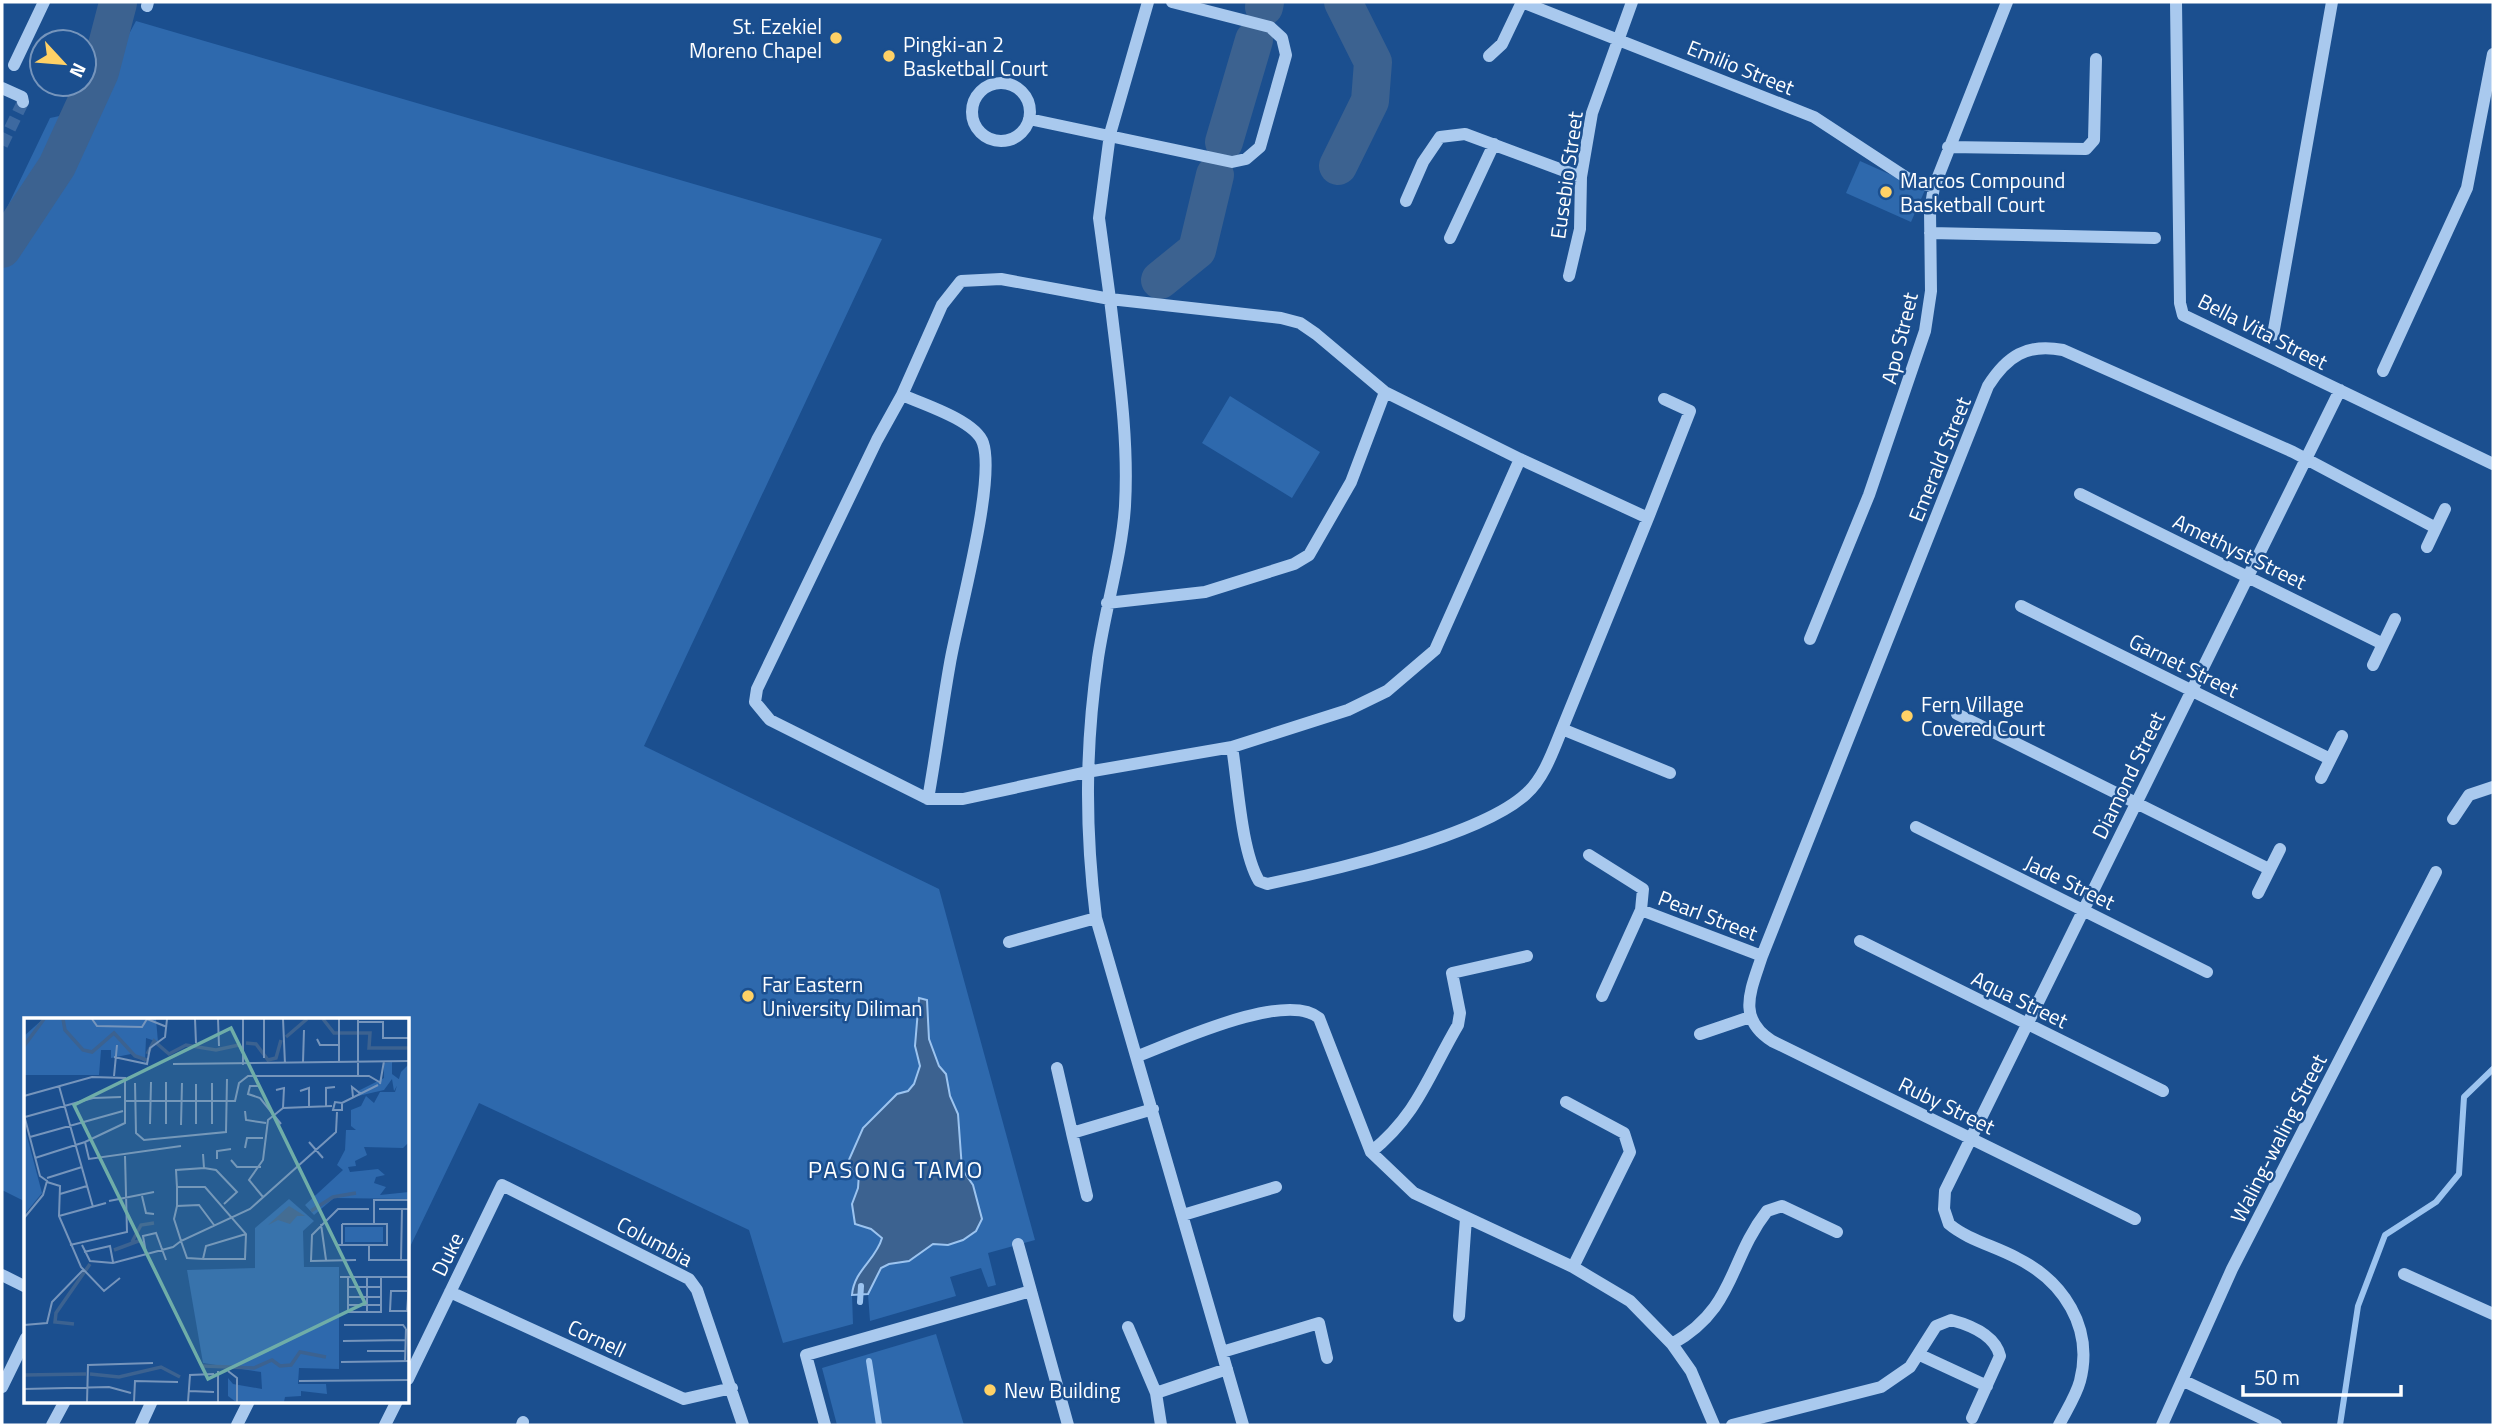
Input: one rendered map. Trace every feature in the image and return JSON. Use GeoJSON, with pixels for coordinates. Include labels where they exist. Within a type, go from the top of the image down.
{"type":"FeatureCollection","features":[{"type":"Feature","properties":{"kind":"street"},"geometry":{"type":"LineString","coordinates":[[14,65],[44,2]]}},
{"type":"Feature","properties":{"kind":"street"},"geometry":{"type":"LineString","coordinates":[[1148,2],[1110,134],[1098,218],[1124,417],[1125,508],[1098,660],[1087,772],[1087,845],[1097,919],[1243,1425]]}},
{"type":"Feature","properties":{"kind":"street"},"geometry":{"type":"LineString","coordinates":[[1029,119],[1110,134],[1232,162],[1246,159],[1260,147],[1286,55],[1282,38],[1270,27],[1172,2]]}},
{"type":"Feature","properties":{"kind":"street"},"geometry":{"type":"LineString","coordinates":[[1489,56],[1504,40],[1522,2]]}},
{"type":"Feature","properties":{"kind":"street","name":"Emilio Street"},"geometry":{"type":"LineString","coordinates":[[1522,2],[1814,117],[1907,178],[1934,187]]}},
{"type":"Feature","properties":{"kind":"street","name":"Eusebio Street"},"geometry":{"type":"LineString","coordinates":[[1569,276],[1580,229],[1581,177],[1592,113],[1632,2]]}},
{"type":"Feature","properties":{"kind":"street","name":"Apo Street"},"geometry":{"type":"LineString","coordinates":[[1810,639],[1869,495],[1924,331],[1931,291],[1930,233],[1934,187],[2007,2]]}},
{"type":"Feature","properties":{"kind":"street","name":"Bella Vita Street"},"geometry":{"type":"LineString","coordinates":[[2176,2],[2180,303],[2183,314],[2493,464]]}},
{"type":"Feature","properties":{"kind":"street"},"geometry":{"type":"LineString","coordinates":[[2273,335],[2332,2]]}},
{"type":"Feature","properties":{"kind":"street"},"geometry":{"type":"LineString","coordinates":[[2383,371],[2467,188],[2493,54]]}},
{"type":"Feature","properties":{"kind":"street"},"geometry":{"type":"LineString","coordinates":[[1948,147],[2086,149],[2094,139],[2096,59]]}},
{"type":"Feature","properties":{"kind":"street"},"geometry":{"type":"LineString","coordinates":[[1005,83],[1022,92],[1030,109],[1029,119],[1025,128],[1010,140],[991,140],[976,128],[971,110],[979,93],[987,86],[1005,83]]}},
{"type":"Feature","properties":{"kind":"street"},"geometry":{"type":"LineString","coordinates":[[2,88],[22,97],[23,102]]}},
{"type":"Feature","properties":{"kind":"street"},"geometry":{"type":"LineString","coordinates":[[1406,201],[1423,162],[1440,136],[1465,134],[1581,177]]}},
{"type":"Feature","properties":{"kind":"street"},"geometry":{"type":"LineString","coordinates":[[1450,238],[1494,144]]}},
{"type":"Feature","properties":{"kind":"street"},"geometry":{"type":"LineString","coordinates":[[1930,233],[2155,238]]}},
{"type":"Feature","properties":{"kind":"street"},"geometry":{"type":"LineString","coordinates":[[1520,459],[1435,650],[1387,691],[1348,710],[1232,747],[1087,772],[962,799],[928,799],[769,720],[755,702],[763,677],[877,440],[902,395],[942,306],[961,281],[1000,279],[1110,299],[1281,318],[1300,323],[1385,392],[1648,518]]}},
{"type":"Feature","properties":{"kind":"street","name":"Emerald Street"},"geometry":{"type":"LineString","coordinates":[[1750,1017],[1749,1000],[1762,956],[1979,411],[2001,367],[2026,349],[2044,347],[2063,350],[2306,459],[2436,528]]}},
{"type":"Feature","properties":{"kind":"street","name":"Diamond Street"},"geometry":{"type":"LineString","coordinates":[[2059,1425],[2080,1382],[2083,1343],[2076,1314],[2060,1290],[2042,1272],[1949,1224],[1944,1202],[1951,1177],[1970,1138],[2340,390]]}},
{"type":"Feature","properties":{"kind":"street"},"geometry":{"type":"LineString","coordinates":[[1107,603],[1205,592],[1294,564],[1309,555],[1351,482],[1385,392]]}},
{"type":"Feature","properties":{"kind":"street"},"geometry":{"type":"LineString","coordinates":[[902,395],[970,427],[983,442],[985,467],[981,509],[950,662],[928,799]]}},
{"type":"Feature","properties":{"kind":"street"},"geometry":{"type":"LineString","coordinates":[[1232,747],[1249,851],[1259,881],[1267,884],[1448,835],[1507,809],[1528,792],[1545,768],[1690,411],[1664,399]]}},
{"type":"Feature","properties":{"kind":"street","name":"Amethyst Street"},"geometry":{"type":"LineString","coordinates":[[2080,494],[2383,644]]}},
{"type":"Feature","properties":{"kind":"street"},"geometry":{"type":"LineString","coordinates":[[2427,547],[2445,509]]}},
{"type":"Feature","properties":{"kind":"street","name":"Garnet Street"},"geometry":{"type":"LineString","coordinates":[[2021,606],[2330,759]]}},
{"type":"Feature","properties":{"kind":"street"},"geometry":{"type":"LineString","coordinates":[[2373,665],[2395,620]]}},
{"type":"Feature","properties":{"kind":"street"},"geometry":{"type":"LineString","coordinates":[[1957,715],[2269,869]]}},
{"type":"Feature","properties":{"kind":"street"},"geometry":{"type":"LineString","coordinates":[[1562,729],[1670,773]]}},
{"type":"Feature","properties":{"kind":"street"},"geometry":{"type":"LineString","coordinates":[[2321,778],[2342,736]]}},
{"type":"Feature","properties":{"kind":"street"},"geometry":{"type":"LineString","coordinates":[[2453,819],[2469,795],[2493,787]]}},
{"type":"Feature","properties":{"kind":"street","name":"Jade Street"},"geometry":{"type":"LineString","coordinates":[[1916,827],[2207,972]]}},
{"type":"Feature","properties":{"kind":"street"},"geometry":{"type":"LineString","coordinates":[[2258,893],[2280,849]]}},
{"type":"Feature","properties":{"kind":"street","name":"Pearl Street"},"geometry":{"type":"LineString","coordinates":[[1589,855],[1642,886],[1641,910],[1602,996]]}},
{"type":"Feature","properties":{"kind":"street","name":"Waling-waling Street"},"geometry":{"type":"LineString","coordinates":[[2162,1425],[2232,1269],[2436,872]]}},
{"type":"Feature","properties":{"kind":"street","name":"Pearl Street"},"geometry":{"type":"LineString","coordinates":[[1641,910],[1762,956]]}},
{"type":"Feature","properties":{"kind":"street"},"geometry":{"type":"LineString","coordinates":[[1009,942],[1097,919]]}},
{"type":"Feature","properties":{"kind":"street","name":"Aqua Street"},"geometry":{"type":"LineString","coordinates":[[1860,941],[2163,1091]]}},
{"type":"Feature","properties":{"kind":"street"},"geometry":{"type":"LineString","coordinates":[[1371,1152],[1409,1116],[1458,1025],[1460,1013],[1452,973],[1527,956]]}},
{"type":"Feature","properties":{"kind":"street"},"geometry":{"type":"LineString","coordinates":[[1138,1056],[1265,1012],[1294,1009],[1310,1012],[1319,1018],[1371,1152],[1414,1193],[1573,1267],[1630,1301],[1672,1343],[1691,1371],[1714,1425]]}},
{"type":"Feature","properties":{"kind":"street"},"geometry":{"type":"LineString","coordinates":[[1700,1034],[1750,1017]]}},
{"type":"Feature","properties":{"kind":"street","name":"Ruby Street"},"geometry":{"type":"LineString","coordinates":[[1750,1017],[1755,1027],[1772,1041],[2136,1219]]}},
{"type":"Feature","properties":{"kind":"street"},"geometry":{"type":"LineString","coordinates":[[1057,1068],[1087,1196]]}},
{"type":"Feature","properties":{"kind":"street"},"geometry":{"type":"LineString","coordinates":[[1566,1102],[1616,1127],[1629,1142],[1630,1152],[1573,1267]]}},
{"type":"Feature","properties":{"kind":"street"},"geometry":{"type":"LineString","coordinates":[[1072,1133],[1153,1109]]}},
{"type":"Feature","properties":{"kind":"street","name":"Duke"},"geometry":{"type":"LineString","coordinates":[[410,1375],[502,1185]]}},
{"type":"Feature","properties":{"kind":"street","name":"Columbia"},"geometry":{"type":"LineString","coordinates":[[502,1185],[689,1279],[697,1290],[743,1425]]}},
{"type":"Feature","properties":{"kind":"street"},"geometry":{"type":"LineString","coordinates":[[1183,1215],[1276,1187]]}},
{"type":"Feature","properties":{"kind":"street"},"geometry":{"type":"LineString","coordinates":[[1672,1343],[1706,1320],[1721,1302],[1766,1211],[1782,1206],[1837,1232]]}},
{"type":"Feature","properties":{"kind":"street"},"geometry":{"type":"LineString","coordinates":[[1459,1316],[1466,1218]]}},
{"type":"Feature","properties":{"kind":"street"},"geometry":{"type":"LineString","coordinates":[[1018,1244],[1068,1425]]}},
{"type":"Feature","properties":{"kind":"street"},"geometry":{"type":"LineString","coordinates":[[2404,1274],[2493,1314]]}},
{"type":"Feature","properties":{"kind":"street"},"geometry":{"type":"LineString","coordinates":[[2,1275],[24,1286]]}},
{"type":"Feature","properties":{"kind":"street","name":"Cornell"},"geometry":{"type":"LineString","coordinates":[[450,1292],[684,1399],[732,1388]]}},
{"type":"Feature","properties":{"kind":"street"},"geometry":{"type":"LineString","coordinates":[[825,1425],[806,1355],[1031,1292]]}},
{"type":"Feature","properties":{"kind":"street"},"geometry":{"type":"LineString","coordinates":[[1732,1425],[1881,1387],[1898,1378],[1920,1354],[1931,1332],[1943,1321],[1959,1322],[1985,1334],[1998,1348],[2000,1356],[1972,1418]]}},
{"type":"Feature","properties":{"kind":"street"},"geometry":{"type":"LineString","coordinates":[[1222,1352],[1319,1323],[1328,1357]]}},
{"type":"Feature","properties":{"kind":"street"},"geometry":{"type":"LineString","coordinates":[[1128,1327],[1156,1393],[1161,1425]]}},
{"type":"Feature","properties":{"kind":"street"},"geometry":{"type":"LineString","coordinates":[[2,1387],[24,1342]]}},
{"type":"Feature","properties":{"kind":"street"},"geometry":{"type":"LineString","coordinates":[[1920,1354],[1987,1386]]}},
{"type":"Feature","properties":{"kind":"street"},"geometry":{"type":"LineString","coordinates":[[1156,1393],[1227,1369]]}},
{"type":"Feature","properties":{"kind":"street"},"geometry":{"type":"LineString","coordinates":[[2184,1381],[2276,1425]]}},
{"type":"Feature","properties":{"kind":"street"},"geometry":{"type":"LineString","coordinates":[[52,1425],[64,1402]]}},
{"type":"Feature","properties":{"kind":"street"},"geometry":{"type":"LineString","coordinates":[[141,1425],[152,1402]]}},
{"type":"Feature","properties":{"kind":"street"},"geometry":{"type":"LineString","coordinates":[[237,1425],[248,1402]]}},
{"type":"Feature","properties":{"kind":"street"},"geometry":{"type":"LineString","coordinates":[[385,1425],[396,1402]]}},
{"type":"Feature","properties":{"kind":"shaded area"},"geometry":{"type":"Polygon","coordinates":[[[136,21],[882,239],[644,746],[939,889],[1035,1240],[988,1253],[996,1285],[988,1287],[981,1268],[950,1277],[956,1296],[870,1321],[868,1294],[852,1295],[853,1324],[783,1343],[749,1230],[479,1103],[410,1247],[410,1018],[24,1018],[24,1201],[2,1190],[2,218],[50,118],[88,110],[94,98],[98,98],[98,91],[136,21]]]}},
{"type":"Feature","properties":{"kind":"shaded area","name":"Marcos Compound Basketball Court"},"geometry":{"type":"Polygon","coordinates":[[[1860,161],[1925,190],[1911,222],[1846,193],[1860,161]]]}},
{"type":"Feature","properties":{"kind":"shaded area"},"geometry":{"type":"Polygon","coordinates":[[[1230,396],[1320,452],[1292,498],[1202,443],[1230,396]]]}},
{"type":"Feature","properties":{"kind":"shaded area"},"geometry":{"type":"Polygon","coordinates":[[[919,998],[927,1000],[929,1039],[939,1066],[946,1074],[950,1096],[958,1114],[962,1169],[973,1185],[982,1219],[976,1231],[963,1240],[948,1245],[933,1244],[909,1261],[881,1268],[868,1294],[852,1295],[857,1279],[882,1238],[871,1229],[855,1224],[852,1204],[858,1188],[859,1174],[851,1170],[848,1162],[863,1128],[897,1094],[908,1091],[914,1084],[920,1066],[915,1046],[919,998]]]}},
{"type":"Feature","properties":{"kind":"shaded area"},"geometry":{"type":"Polygon","coordinates":[[[936,1334],[964,1425],[837,1425],[822,1368],[936,1334]]]}},
{"type":"Feature","properties":{"kind":"waterway"},"geometry":{"type":"LineString","coordinates":[[1264,7],[1265,2]]}},
{"type":"Feature","properties":{"kind":"waterway"},"geometry":{"type":"LineString","coordinates":[[1338,166],[1370,101],[1373,62],[1343,2]]}},
{"type":"Feature","properties":{"kind":"waterway"},"geometry":{"type":"LineString","coordinates":[[2,249],[57,166],[100,72],[118,3]]}},
{"type":"Feature","properties":{"kind":"waterway"},"geometry":{"type":"LineString","coordinates":[[1224,142],[1254,40]]}},
{"type":"Feature","properties":{"kind":"waterway"},"geometry":{"type":"LineString","coordinates":[[1160,280],[1197,250],[1215,175]]}},
{"type":"Feature","properties":{"kind":"waterway"},"geometry":{"type":"LineString","coordinates":[[2340,1425],[2358,1306],[2385,1235],[2436,1202],[2459,1174],[2464,1097],[2493,1069]]}},
{"type":"Feature","properties":{"kind":"waterway"},"geometry":{"type":"LineString","coordinates":[[860,1302],[861,1286]]}},
{"type":"Feature","properties":{"kind":"waterway"},"geometry":{"type":"LineString","coordinates":[[869,1361],[879,1425]]}},
{"type":"Feature","properties":{"kind":"tunnel"},"geometry":{"type":"LineString","coordinates":[[2,145],[23,102]]}},
{"type":"Feature","properties":{"kind":"place","name":"St. Ezekiel Moreno Chapel"},"geometry":{"type":"Point","coordinates":[836,38]}},
{"type":"Feature","properties":{"kind":"place","name":"Pingki-an 2 Basketball Court"},"geometry":{"type":"Point","coordinates":[889,56]}},
{"type":"Feature","properties":{"kind":"place","name":"Marcos Compound Basketball Court"},"geometry":{"type":"Point","coordinates":[1886,192]}},
{"type":"Feature","properties":{"kind":"place","name":"Fern Village Covered Court"},"geometry":{"type":"Point","coordinates":[1907,716]}},
{"type":"Feature","properties":{"kind":"place","name":"Far Eastern University Diliman"},"geometry":{"type":"Point","coordinates":[748,996]}},
{"type":"Feature","properties":{"kind":"place","name":"New Building"},"geometry":{"type":"Point","coordinates":[990,1390]}},
{"type":"Feature","properties":{"kind":"district","name":"PASONG TAMO"},"geometry":{"type":"Point","coordinates":[896,1169]}}]}
